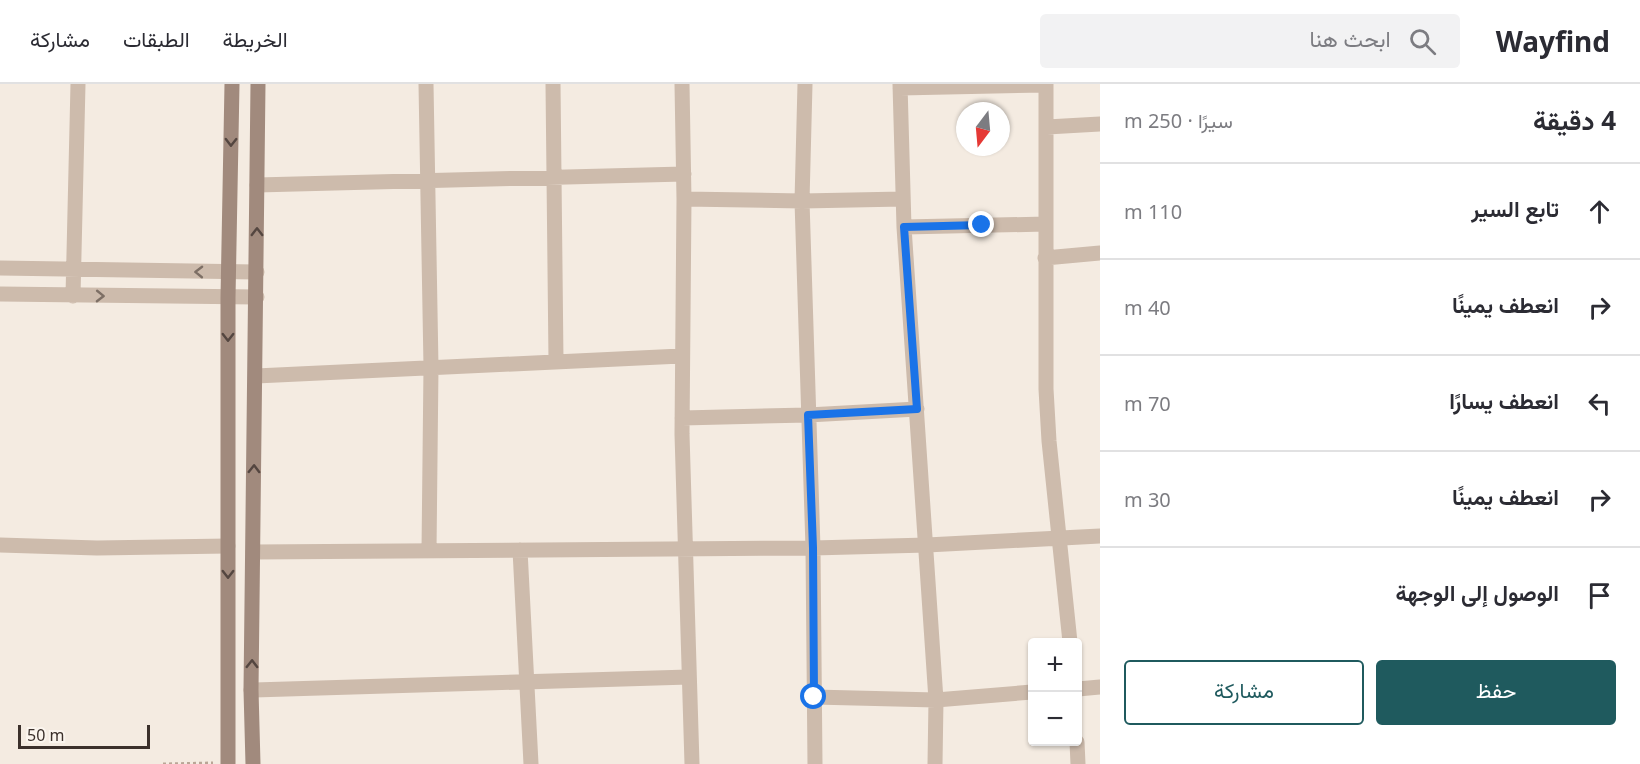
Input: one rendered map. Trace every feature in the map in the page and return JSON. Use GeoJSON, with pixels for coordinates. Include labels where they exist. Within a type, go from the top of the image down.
{"type":"FeatureCollection","features":[{"type":"Feature","properties":{"kind":"main road"},"geometry":{"type":"LineString","coordinates":[[228,763],[228,298],[232,84]]}},
{"type":"Feature","properties":{"kind":"main road"},"geometry":{"type":"LineString","coordinates":[[253,764],[251,690],[258,84]]}},
{"type":"Feature","properties":{"kind":"street"},"geometry":{"type":"LineString","coordinates":[[73,296],[78,84]]}},
{"type":"Feature","properties":{"kind":"street"},"geometry":{"type":"LineString","coordinates":[[426,84],[432,366],[429,550]]}},
{"type":"Feature","properties":{"kind":"street"},"geometry":{"type":"LineString","coordinates":[[553,84],[556,361]]}},
{"type":"Feature","properties":{"kind":"street"},"geometry":{"type":"LineString","coordinates":[[682,84],[684,199],[681,356],[692,764]]}},
{"type":"Feature","properties":{"kind":"street"},"geometry":{"type":"LineString","coordinates":[[805,84],[802,201],[813,548],[815,764]]}},
{"type":"Feature","properties":{"kind":"street"},"geometry":{"type":"LineString","coordinates":[[935,764],[936,700],[904,227],[900,86],[1046,85],[1046,389],[1049,441],[1070,638]]}},
{"type":"Feature","properties":{"kind":"street"},"geometry":{"type":"LineString","coordinates":[[1047,127],[1100,124]]}},
{"type":"Feature","properties":{"kind":"street"},"geometry":{"type":"LineString","coordinates":[[257,185],[684,174]]}},
{"type":"Feature","properties":{"kind":"street"},"geometry":{"type":"LineString","coordinates":[[684,199],[802,201],[903,199]]}},
{"type":"Feature","properties":{"kind":"street"},"geometry":{"type":"LineString","coordinates":[[904,227],[1046,224]]}},
{"type":"Feature","properties":{"kind":"street"},"geometry":{"type":"LineString","coordinates":[[1045,258],[1100,253]]}},
{"type":"Feature","properties":{"kind":"street"},"geometry":{"type":"LineString","coordinates":[[0,268],[257,272]]}},
{"type":"Feature","properties":{"kind":"street"},"geometry":{"type":"LineString","coordinates":[[0,294],[257,297]]}},
{"type":"Feature","properties":{"kind":"street"},"geometry":{"type":"LineString","coordinates":[[256,376],[681,356]]}},
{"type":"Feature","properties":{"kind":"street"},"geometry":{"type":"LineString","coordinates":[[682,418],[808,415],[917,409]]}},
{"type":"Feature","properties":{"kind":"street"},"geometry":{"type":"LineString","coordinates":[[253,552],[813,548],[1100,536]]}},
{"type":"Feature","properties":{"kind":"street"},"geometry":{"type":"LineString","coordinates":[[0,545],[97,548],[228,546]]}},
{"type":"Feature","properties":{"kind":"street"},"geometry":{"type":"LineString","coordinates":[[520,550],[531,764]]}},
{"type":"Feature","properties":{"kind":"street"},"geometry":{"type":"LineString","coordinates":[[251,690],[689,677]]}},
{"type":"Feature","properties":{"kind":"street"},"geometry":{"type":"LineString","coordinates":[[1082,689],[1100,687]]}},
{"type":"Feature","properties":{"kind":"street"},"geometry":{"type":"LineString","coordinates":[[814,697],[936,700],[1028,693]]}},
{"type":"Feature","properties":{"kind":"street"},"geometry":{"type":"LineString","coordinates":[[1077,746],[1078,764]]}},
{"type":"Feature","properties":{"kind":"path"},"geometry":{"type":"LineString","coordinates":[[164,764],[228,763]]}},
{"type":"Feature","properties":{"kind":"route"},"geometry":{"type":"LineString","coordinates":[[814,697],[813,548],[808,415],[917,409],[904,227],[982,225]]}}]}
